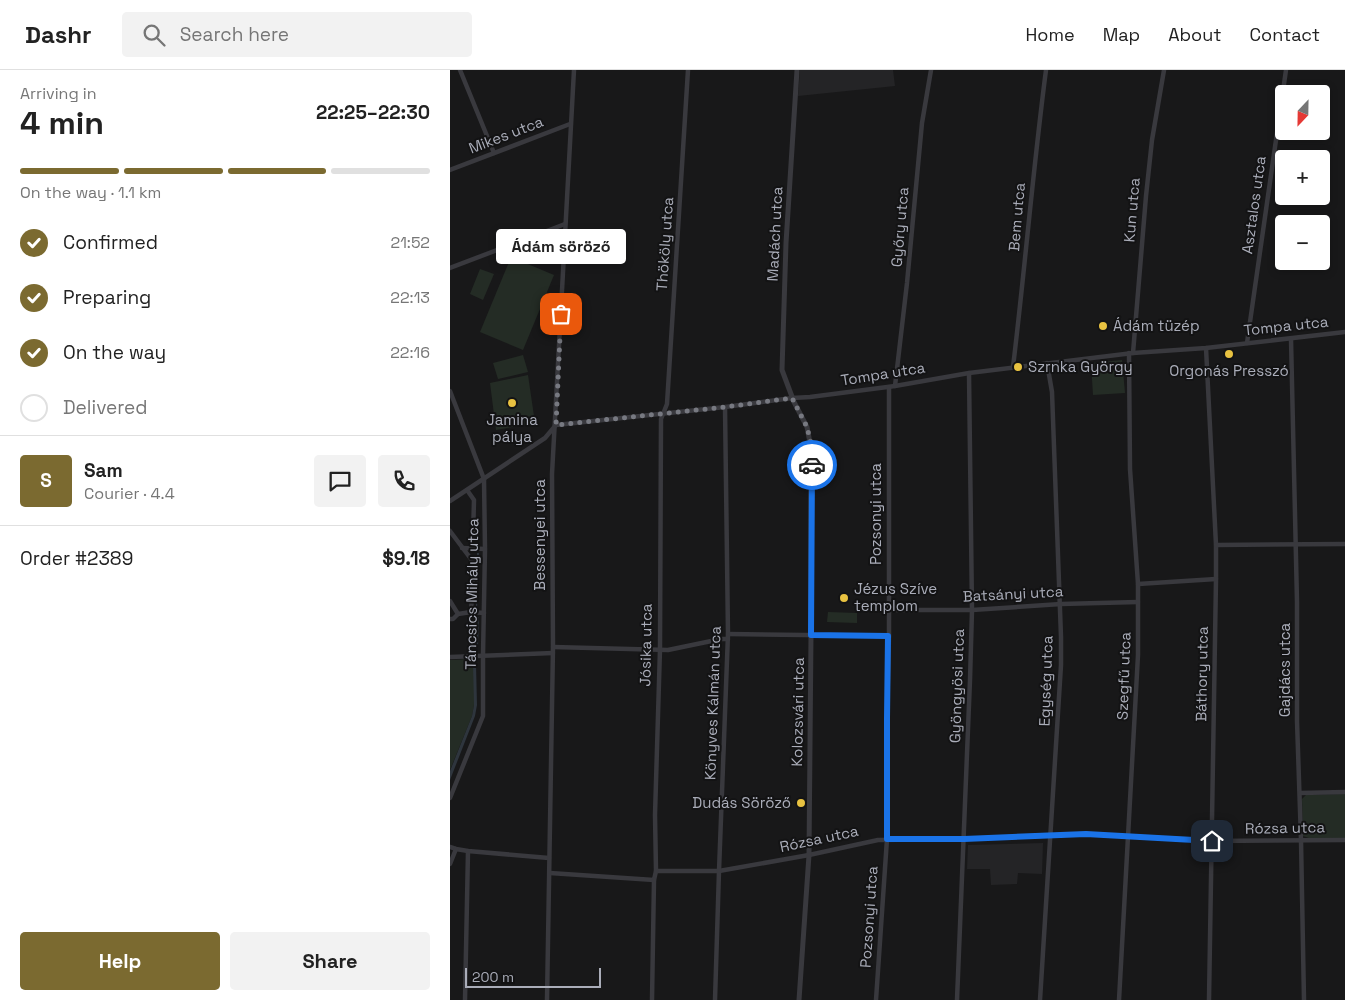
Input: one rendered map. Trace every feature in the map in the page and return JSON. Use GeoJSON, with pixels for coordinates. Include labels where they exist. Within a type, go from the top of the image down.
{"type":"FeatureCollection","features":[{"type":"Feature","properties":{"kind":"street"},"geometry":{"type":"LineString","coordinates":[[460,70],[494,153]]}},
{"type":"Feature","properties":{"kind":"street","name":"Bessenyei utca"},"geometry":{"type":"LineString","coordinates":[[547,1000],[553,650],[552,474],[574,70]]}},
{"type":"Feature","properties":{"kind":"street","name":"Thököly utca"},"geometry":{"type":"LineString","coordinates":[[661,419],[667,404],[688,70]]}},
{"type":"Feature","properties":{"kind":"street","name":"Madách utca"},"geometry":{"type":"LineString","coordinates":[[792,398],[782,370],[786,243],[797,70]]}},
{"type":"Feature","properties":{"kind":"street","name":"Győry utca"},"geometry":{"type":"LineString","coordinates":[[895,386],[922,123],[931,70]]}},
{"type":"Feature","properties":{"kind":"street","name":"Bem utca"},"geometry":{"type":"LineString","coordinates":[[1013,367],[1046,70]]}},
{"type":"Feature","properties":{"kind":"street","name":"Kun utca"},"geometry":{"type":"LineString","coordinates":[[1131,353],[1152,140],[1164,70]]}},
{"type":"Feature","properties":{"kind":"street","name":"Asztalos utca"},"geometry":{"type":"LineString","coordinates":[[1247,343],[1286,70]]}},
{"type":"Feature","properties":{"kind":"street","name":"Mikes utca"},"geometry":{"type":"LineString","coordinates":[[450,170],[570,124]]}},
{"type":"Feature","properties":{"kind":"street"},"geometry":{"type":"LineString","coordinates":[[450,268],[565,224]]}},
{"type":"Feature","properties":{"kind":"street","name":"Tompa utca"},"geometry":{"type":"LineString","coordinates":[[556,425],[810,397],[889,387],[969,373],[1131,353],[1206,348],[1345,332]]}},
{"type":"Feature","properties":{"kind":"street","name":"Gajdács utca"},"geometry":{"type":"LineString","coordinates":[[1291,339],[1304,1000]]}},
{"type":"Feature","properties":{"kind":"street","name":"Báthory utca"},"geometry":{"type":"LineString","coordinates":[[1206,348],[1216,545],[1209,1000]]}},
{"type":"Feature","properties":{"kind":"street","name":"Szegfű utca"},"geometry":{"type":"LineString","coordinates":[[1119,1000],[1138,674],[1138,584],[1130,469],[1131,353]]}},
{"type":"Feature","properties":{"kind":"street","name":"Egység utca"},"geometry":{"type":"LineString","coordinates":[[1040,1000],[1061,665],[1061,604],[1052,392],[1047,363]]}},
{"type":"Feature","properties":{"kind":"street","name":"Gyöngyösi utca"},"geometry":{"type":"LineString","coordinates":[[957,1000],[972,610],[969,373]]}},
{"type":"Feature","properties":{"kind":"street","name":"Pozsonyi utca"},"geometry":{"type":"LineString","coordinates":[[876,1000],[887,839],[889,387]]}},
{"type":"Feature","properties":{"kind":"street","name":"Táncsics Mihály utca"},"geometry":{"type":"LineString","coordinates":[[450,391],[484,479],[486,549],[483,716],[450,798]]}},
{"type":"Feature","properties":{"kind":"street","name":"Kolozsvári utca"},"geometry":{"type":"LineString","coordinates":[[792,398],[807,427],[812,448],[809,856],[799,1000]]}},
{"type":"Feature","properties":{"kind":"street","name":"Könyves Kálmán utca"},"geometry":{"type":"LineString","coordinates":[[715,1000],[728,636],[725,407]]}},
{"type":"Feature","properties":{"kind":"street","name":"Jósika utca"},"geometry":{"type":"LineString","coordinates":[[654,880],[656,871],[655,816],[660,649],[661,419]]}},
{"type":"Feature","properties":{"kind":"street"},"geometry":{"type":"LineString","coordinates":[[450,501],[545,438],[556,425]]}},
{"type":"Feature","properties":{"kind":"street"},"geometry":{"type":"LineString","coordinates":[[467,490],[474,500],[473,537]]}},
{"type":"Feature","properties":{"kind":"street"},"geometry":{"type":"LineString","coordinates":[[450,530],[474,563],[471,612]]}},
{"type":"Feature","properties":{"kind":"street"},"geometry":{"type":"LineString","coordinates":[[1216,545],[1345,544]]}},
{"type":"Feature","properties":{"kind":"street"},"geometry":{"type":"LineString","coordinates":[[462,548],[486,549]]}},
{"type":"Feature","properties":{"kind":"street"},"geometry":{"type":"LineString","coordinates":[[1138,584],[1216,579]]}},
{"type":"Feature","properties":{"kind":"street"},"geometry":{"type":"LineString","coordinates":[[450,601],[458,614]]}},
{"type":"Feature","properties":{"kind":"street","name":"Batsányi utca"},"geometry":{"type":"LineString","coordinates":[[888,610],[972,610],[1061,604],[1138,602]]}},
{"type":"Feature","properties":{"kind":"street"},"geometry":{"type":"LineString","coordinates":[[450,620],[458,614],[484,613]]}},
{"type":"Feature","properties":{"kind":"street"},"geometry":{"type":"LineString","coordinates":[[450,657],[553,650],[668,650],[728,636],[888,636]]}},
{"type":"Feature","properties":{"kind":"street"},"geometry":{"type":"LineString","coordinates":[[1300,793],[1345,792]]}},
{"type":"Feature","properties":{"kind":"street","name":"Rózsa utca"},"geometry":{"type":"LineString","coordinates":[[656,871],[719,871],[809,856],[887,839],[964,839],[1086,834],[1212,841],[1345,840]]}},
{"type":"Feature","properties":{"kind":"street"},"geometry":{"type":"LineString","coordinates":[[450,847],[468,851],[549,858]]}},
{"type":"Feature","properties":{"kind":"street"},"geometry":{"type":"LineString","coordinates":[[450,864],[456,849]]}},
{"type":"Feature","properties":{"kind":"street"},"geometry":{"type":"LineString","coordinates":[[465,1000],[468,851]]}},
{"type":"Feature","properties":{"kind":"street"},"geometry":{"type":"LineString","coordinates":[[550,874],[654,880],[652,1000]]}},
{"type":"Feature","properties":{"kind":"shaded area"},"geometry":{"type":"Polygon","coordinates":[[[800,70],[893,70],[895,86],[798,96],[800,70]]]}},
{"type":"Feature","properties":{"kind":"shaded area"},"geometry":{"type":"Polygon","coordinates":[[[511,257],[554,275],[523,350],[480,332],[511,257]]]}},
{"type":"Feature","properties":{"kind":"shaded area"},"geometry":{"type":"Polygon","coordinates":[[[480,269],[494,274],[483,300],[470,294],[480,269]]]}},
{"type":"Feature","properties":{"kind":"shaded area"},"geometry":{"type":"Polygon","coordinates":[[[523,355],[528,372],[498,379],[493,363],[523,355]]]}},
{"type":"Feature","properties":{"kind":"shaded area"},"geometry":{"type":"Polygon","coordinates":[[[1122,360],[1125,393],[1093,395],[1091,363],[1122,360]]]}},
{"type":"Feature","properties":{"kind":"shaded area","name":"Jamina pálya"},"geometry":{"type":"Polygon","coordinates":[[[528,375],[535,423],[496,430],[490,383],[528,375]]]}},
{"type":"Feature","properties":{"kind":"shaded area"},"geometry":{"type":"Polygon","coordinates":[[[477,553],[479,553],[476,609],[477,553]]]}},
{"type":"Feature","properties":{"kind":"shaded area"},"geometry":{"type":"Polygon","coordinates":[[[828,612],[857,613],[857,623],[827,622],[828,612]]]}},
{"type":"Feature","properties":{"kind":"shaded area"},"geometry":{"type":"Polygon","coordinates":[[[475,617],[479,617],[478,645],[474,645],[475,617]]]}},
{"type":"Feature","properties":{"kind":"shaded area"},"geometry":{"type":"Polygon","coordinates":[[[475,659],[472,716],[450,770],[450,660],[475,659]]]}},
{"type":"Feature","properties":{"kind":"shaded area"},"geometry":{"type":"Polygon","coordinates":[[[473,664],[476,664],[477,705],[475,716],[450,780],[450,771],[472,716],[474,705],[473,664]]]}},
{"type":"Feature","properties":{"kind":"shaded area"},"geometry":{"type":"Polygon","coordinates":[[[1345,794],[1345,838],[1309,838],[1303,836],[1302,799],[1306,795],[1345,794]]]}},
{"type":"Feature","properties":{"kind":"shaded area"},"geometry":{"type":"Polygon","coordinates":[[[1043,843],[1042,874],[1018,873],[1017,884],[991,885],[990,869],[967,869],[968,845],[1043,843]]]}},
{"type":"Feature","properties":{"kind":"way so far"},"geometry":{"type":"LineString","coordinates":[[561,314],[556,425],[792,398],[807,427],[812,448],[812,465]]}},
{"type":"Feature","properties":{"kind":"place","name":"Ádám söröző"},"geometry":{"type":"Point","coordinates":[561,314]}},
{"type":"Feature","properties":{"kind":"place","name":"Ádám tüzép"},"geometry":{"type":"Point","coordinates":[1103,326]}},
{"type":"Feature","properties":{"kind":"place","name":"Orgonás Presszó"},"geometry":{"type":"Point","coordinates":[1229,354]}},
{"type":"Feature","properties":{"kind":"place","name":"Szrnka György"},"geometry":{"type":"Point","coordinates":[1018,367]}},
{"type":"Feature","properties":{"kind":"place","name":"Jamina pálya"},"geometry":{"type":"Point","coordinates":[512,403]}},
{"type":"Feature","properties":{"kind":"place","name":"Jézus Szíve templom"},"geometry":{"type":"Point","coordinates":[844,598]}},
{"type":"Feature","properties":{"kind":"place","name":"Dudás Söröző"},"geometry":{"type":"Point","coordinates":[801,803]}},
{"type":"Feature","properties":{"kind":"route"},"geometry":{"type":"LineString","coordinates":[[812,465],[811,635],[888,636],[887,839],[964,839],[1086,834],[1212,841]]}}]}
